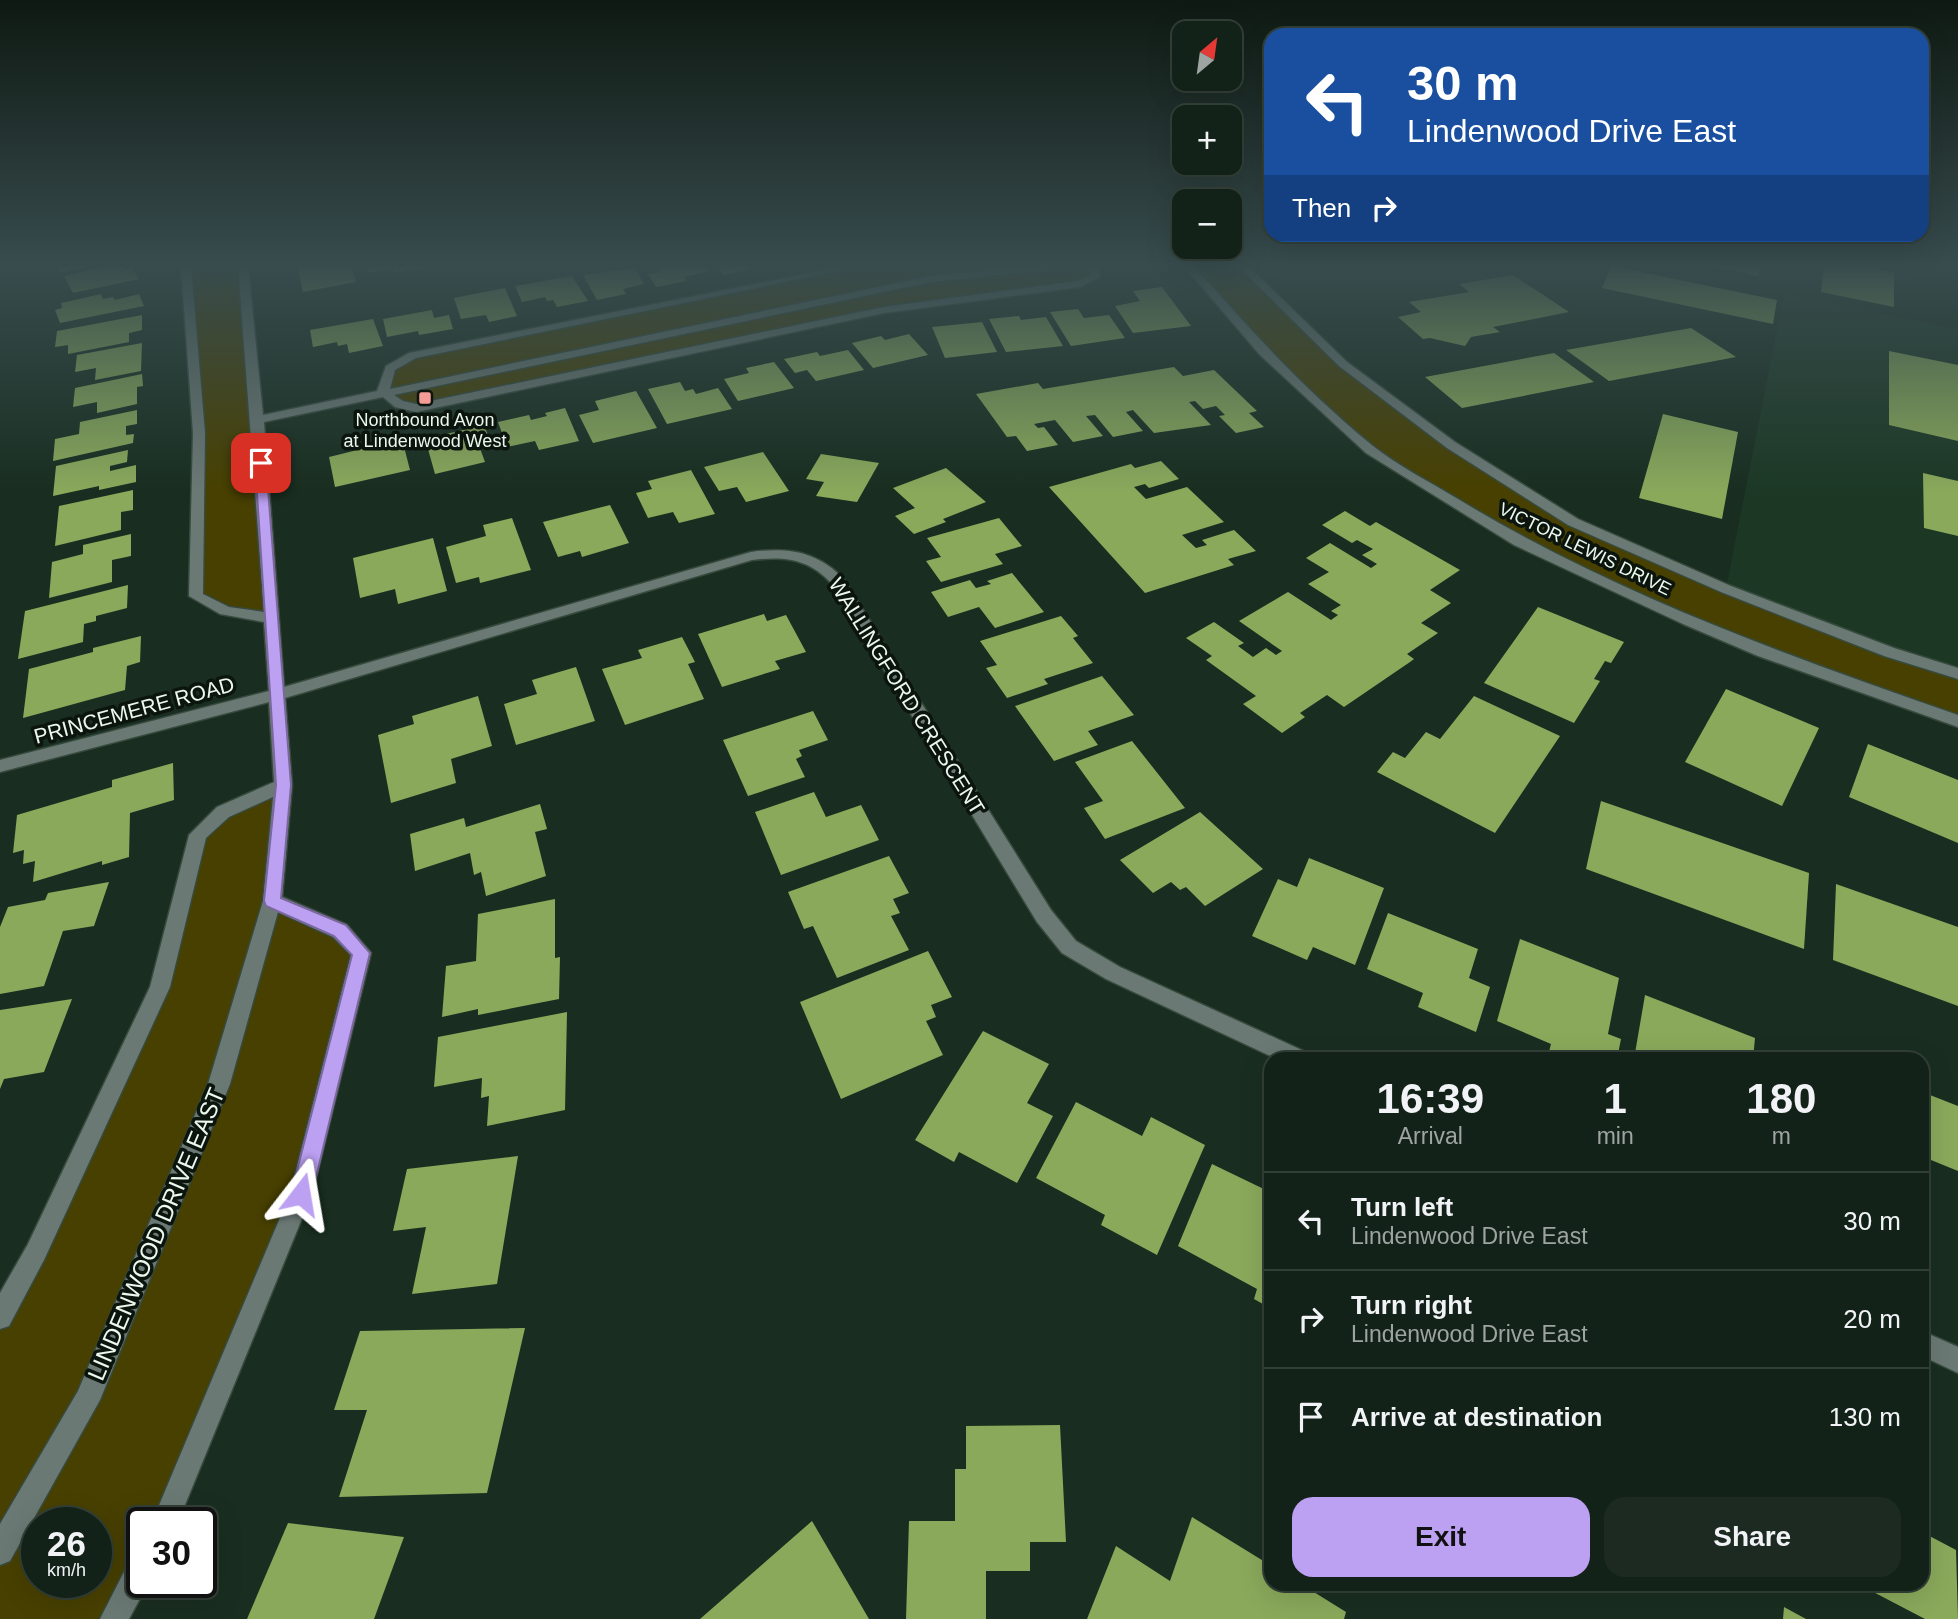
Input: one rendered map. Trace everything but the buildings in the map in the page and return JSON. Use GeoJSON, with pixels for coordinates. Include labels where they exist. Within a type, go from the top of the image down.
{"type":"FeatureCollection","features":[{"type":"Feature","properties":{"kind":"street"},"geometry":{"type":"LineString","coordinates":[[192,342],[199,433],[196,596],[225,611],[272,618]]}},
{"type":"Feature","properties":{"kind":"street","name":"LINDENWOOD DRIVE EAST"},"geometry":{"type":"LineString","coordinates":[[0,1551],[87,1400],[219,1084],[272,901],[284,785],[250,342]]}},
{"type":"Feature","properties":{"kind":"street"},"geometry":{"type":"LineString","coordinates":[[383,392],[390,368],[413,355],[479,342]]}},
{"type":"Feature","properties":{"kind":"street"},"geometry":{"type":"LineString","coordinates":[[257,420],[628,342]]}},
{"type":"Feature","properties":{"kind":"street"},"geometry":{"type":"LineString","coordinates":[[383,392],[399,404],[416,408],[733,342]]}},
{"type":"Feature","properties":{"kind":"street","name":"VICTOR LEWIS DRIVE"},"geometry":{"type":"LineString","coordinates":[[1254,342],[1370,450],[1519,542],[1688,621],[1763,652],[1958,721]]}},
{"type":"Feature","properties":{"kind":"street","name":"VICTOR LEWIS DRIVE"},"geometry":{"type":"LineString","coordinates":[[1321,342],[1343,363],[1451,445],[1573,522],[1726,590],[1889,652],[1958,674]]}},
{"type":"Feature","properties":{"kind":"street","name":"WALLINGFORD CRESCENT"},"geometry":{"type":"LineString","coordinates":[[278,694],[751,556],[773,552],[800,554],[824,565],[838,581],[1044,916],[1069,947],[1113,973],[1284,1052]]}},
{"type":"Feature","properties":{"kind":"street","name":"PRINCEMERE ROAD"},"geometry":{"type":"LineString","coordinates":[[0,766],[278,694]]}},
{"type":"Feature","properties":{"kind":"street"},"geometry":{"type":"LineString","coordinates":[[0,1317],[36,1252],[160,987],[198,835],[223,812],[284,785]]}},
{"type":"Feature","properties":{"kind":"street"},"geometry":{"type":"LineString","coordinates":[[171,1507],[301,1194],[361,953],[340,930],[272,901]]}},
{"type":"Feature","properties":{"kind":"street"},"geometry":{"type":"LineString","coordinates":[[1929,1346],[1958,1360]]}},
{"type":"Feature","properties":{"kind":"street"},"geometry":{"type":"LineString","coordinates":[[114,1619],[126,1596]]}},
{"type":"Feature","properties":{"kind":"shaded area"},"geometry":{"type":"Polygon","coordinates":[[[192,342],[249,342],[272,618],[225,611],[196,596],[199,433],[192,342]]]}},
{"type":"Feature","properties":{"kind":"shaded area"},"geometry":{"type":"Polygon","coordinates":[[[480,342],[733,342],[416,408],[383,392],[390,368],[413,355],[480,342]]]}},
{"type":"Feature","properties":{"kind":"shaded area"},"geometry":{"type":"Polygon","coordinates":[[[1254,342],[1320,342],[1343,364],[1451,445],[1573,522],[1726,589],[1958,674],[1958,721],[1763,652],[1519,542],[1370,450],[1254,342]]]}},
{"type":"Feature","properties":{"kind":"shaded area"},"geometry":{"type":"Polygon","coordinates":[[[1775,342],[1958,342],[1958,674],[1726,589],[1775,342]]]}},
{"type":"Feature","properties":{"kind":"shaded area"},"geometry":{"type":"Polygon","coordinates":[[[283,785],[272,901],[361,953],[301,1194],[172,1507],[126,1507],[126,1596],[114,1619],[0,1619],[0,1317],[160,987],[198,835],[223,812],[283,785]]]}},
{"type":"Feature","properties":{"kind":"place","name":"Northbound Avon at Lindenwood West"},"geometry":{"type":"Point","coordinates":[425,398]}},
{"type":"Feature","properties":{"kind":"route"},"geometry":{"type":"LineString","coordinates":[[261,463],[284,785],[272,901],[340,930],[361,953],[301,1194]]}}]}
